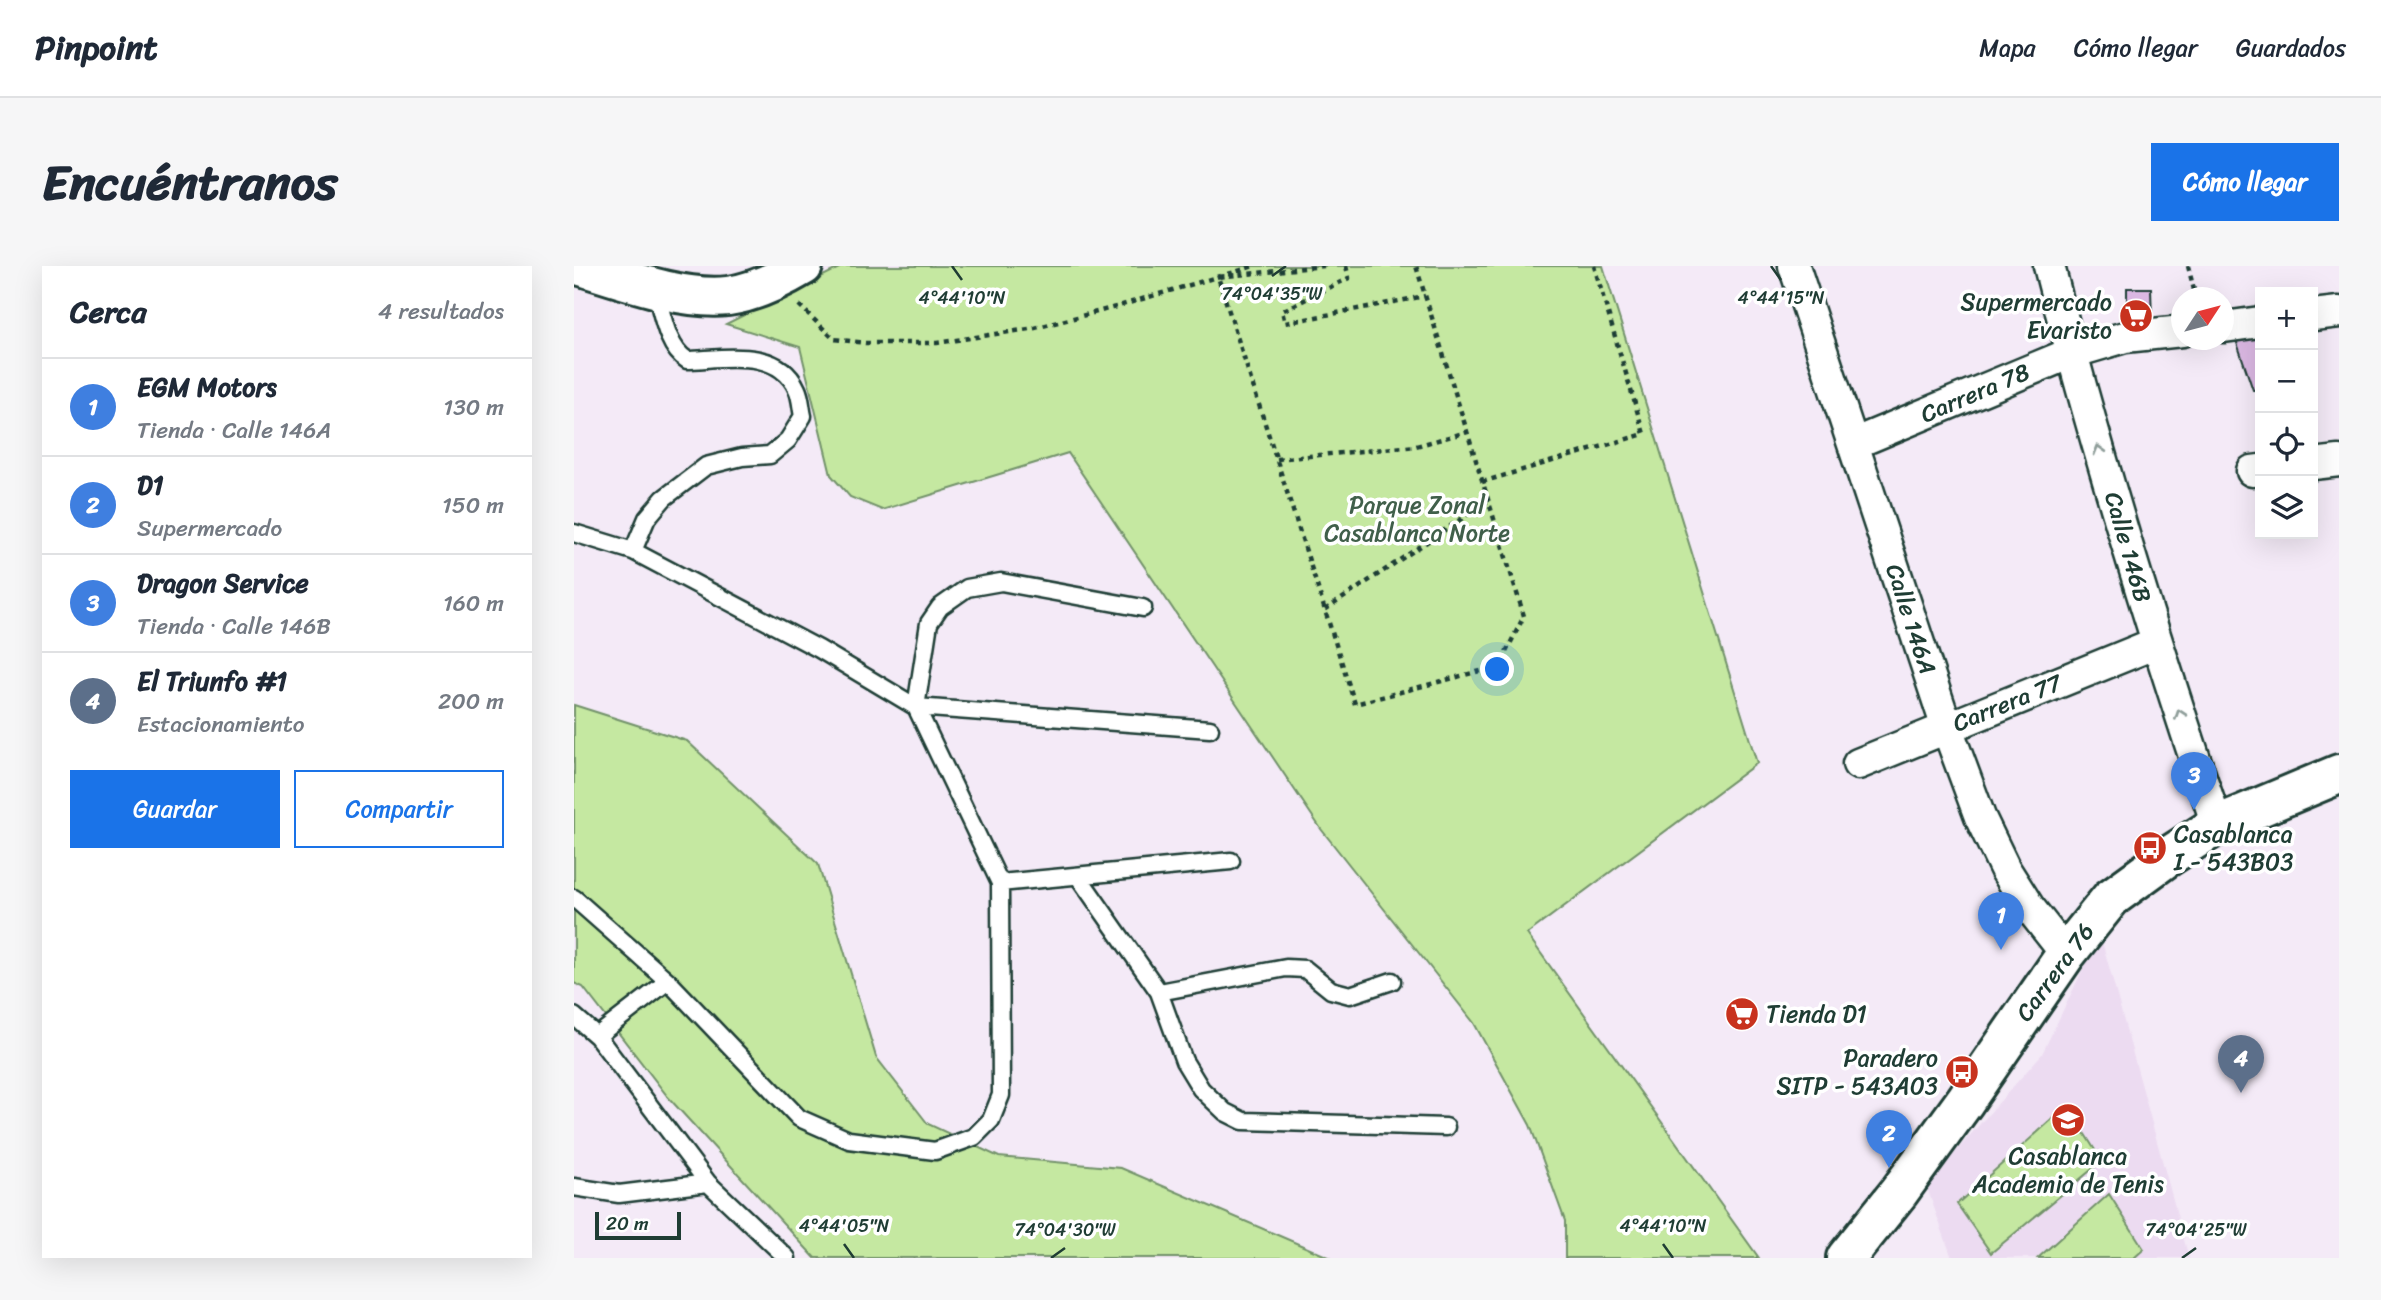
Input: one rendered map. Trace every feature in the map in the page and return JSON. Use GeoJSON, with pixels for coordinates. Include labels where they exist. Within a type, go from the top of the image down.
{"type":"FeatureCollection","features":[{"type":"Feature","properties":{"kind":"street"},"geometry":{"type":"LineString","coordinates":[[582,266],[655,288],[728,296],[754,289],[794,271]]}},
{"type":"Feature","properties":{"kind":"street","name":"Calle 146A"},"geometry":{"type":"LineString","coordinates":[[1794,266],[1947,728],[1980,817],[2005,869],[2029,907],[2066,954]]}},
{"type":"Feature","properties":{"kind":"street","name":"Calle 146B"},"geometry":{"type":"LineString","coordinates":[[2049,266],[2071,353],[2156,643],[2217,825]]}},
{"type":"Feature","properties":{"kind":"street"},"geometry":{"type":"LineString","coordinates":[[2318,314],[2339,312]]}},
{"type":"Feature","properties":{"kind":"street"},"geometry":{"type":"LineString","coordinates":[[2234,326],[2255,323]]}},
{"type":"Feature","properties":{"kind":"street","name":"Carrera 78"},"geometry":{"type":"LineString","coordinates":[[1853,444],[2071,353],[2125,337],[2171,332]]}},
{"type":"Feature","properties":{"kind":"street"},"geometry":{"type":"LineString","coordinates":[[2318,463],[2339,461]]}},
{"type":"Feature","properties":{"kind":"street","name":"Carrera 77"},"geometry":{"type":"LineString","coordinates":[[1858,764],[2156,643]]}},
{"type":"Feature","properties":{"kind":"street","name":"Carrera 76"},"geometry":{"type":"LineString","coordinates":[[1846,1258],[1899,1192],[1965,1101],[2066,954],[2099,912],[2127,884],[2217,825],[2339,774]]}},
{"type":"Feature","properties":{"kind":"lane"},"geometry":{"type":"LineString","coordinates":[[633,551],[647,518],[664,498],[706,466],[742,457],[770,455],[788,440],[803,416],[797,389],[782,368],[757,358],[687,360],[677,354],[655,288]]}},
{"type":"Feature","properties":{"kind":"lane"},"geometry":{"type":"LineString","coordinates":[[574,533],[633,551],[819,649],[916,707],[1210,729]]}},
{"type":"Feature","properties":{"kind":"lane"},"geometry":{"type":"LineString","coordinates":[[574,898],[668,981],[799,1118],[849,1140],[936,1151],[974,1137],[991,1120],[1001,1095],[1000,883],[916,707],[929,623],[940,607],[967,588],[1001,582],[1143,608]]}},
{"type":"Feature","properties":{"kind":"lane"},"geometry":{"type":"LineString","coordinates":[[1000,883],[1231,861]]}},
{"type":"Feature","properties":{"kind":"lane"},"geometry":{"type":"LineString","coordinates":[[1078,876],[1159,992],[1184,1060],[1201,1089],[1225,1112],[1243,1121],[1446,1127]]}},
{"type":"Feature","properties":{"kind":"lane"},"geometry":{"type":"LineString","coordinates":[[1159,992],[1286,968],[1305,969],[1331,990],[1350,995],[1392,981]]}},
{"type":"Feature","properties":{"kind":"lane"},"geometry":{"type":"LineString","coordinates":[[597,1036],[668,981]]}},
{"type":"Feature","properties":{"kind":"lane"},"geometry":{"type":"LineString","coordinates":[[574,1016],[597,1036],[708,1183],[787,1258]]}},
{"type":"Feature","properties":{"kind":"lane"},"geometry":{"type":"LineString","coordinates":[[574,1187],[619,1194],[708,1183]]}},
{"type":"Feature","properties":{"kind":"path"},"geometry":{"type":"LineString","coordinates":[[794,271],[797,303],[834,339],[865,343],[937,343],[1035,328],[1254,266]]}},
{"type":"Feature","properties":{"kind":"path"},"geometry":{"type":"LineString","coordinates":[[1218,277],[1324,266]]}},
{"type":"Feature","properties":{"kind":"path"},"geometry":{"type":"LineString","coordinates":[[1346,266],[1349,278],[1282,311],[1285,323],[1425,296]]}},
{"type":"Feature","properties":{"kind":"path"},"geometry":{"type":"LineString","coordinates":[[1218,277],[1355,704],[1499,666],[1524,616],[1416,266]]}},
{"type":"Feature","properties":{"kind":"path"},"geometry":{"type":"LineString","coordinates":[[1482,482],[1644,433],[1594,266]]}},
{"type":"Feature","properties":{"kind":"path"},"geometry":{"type":"LineString","coordinates":[[2188,266],[2193,287]]}},
{"type":"Feature","properties":{"kind":"path"},"geometry":{"type":"LineString","coordinates":[[1277,459],[1416,446],[1467,432]]}},
{"type":"Feature","properties":{"kind":"path"},"geometry":{"type":"LineString","coordinates":[[1325,610],[1488,501]]}},
{"type":"Feature","properties":{"kind":"shaded area","name":"Casablanca Academia de Tenis"},"geometry":{"type":"Polygon","coordinates":[[[2100,934],[2189,1258],[1952,1258],[1926,1185],[2042,1054],[2100,934]]]}},
{"type":"Feature","properties":{"kind":"green space","name":"Parque Zonal Casablanca Norte"},"geometry":{"type":"Polygon","coordinates":[[[843,266],[1603,266],[1757,763],[1527,934],[1759,1258],[1565,1258],[1565,1221],[1530,1125],[1474,1023],[1321,829],[1068,453],[882,510],[850,497],[831,475],[800,347],[726,324],[843,266]]]}},
{"type":"Feature","properties":{"kind":"green space"},"geometry":{"type":"Polygon","coordinates":[[[574,705],[687,741],[818,864],[876,1057],[928,1124],[999,1157],[1121,1168],[1331,1258],[815,1258],[668,1097],[583,987],[574,983],[574,705]]]}},
{"type":"Feature","properties":{"kind":"green space"},"geometry":{"type":"Polygon","coordinates":[[[2067,1106],[2102,1161],[1991,1253],[1957,1204],[2067,1106]]]}},
{"type":"Feature","properties":{"kind":"green space"},"geometry":{"type":"Polygon","coordinates":[[[2109,1194],[2144,1249],[2134,1258],[2038,1258],[2109,1194]]]}},
{"type":"Feature","properties":{"kind":"building"},"geometry":{"type":"Polygon","coordinates":[[[2127,288],[2151,288],[2152,321],[2127,322],[2127,288]]]}},
{"type":"Feature","properties":{"kind":"building"},"geometry":{"type":"Polygon","coordinates":[[[2255,335],[2255,390],[2253,390],[2235,337],[2255,335]]]}},
{"type":"Feature","properties":{"kind":"place","name":"Supermercado Evaristo"},"geometry":{"type":"Point","coordinates":[2136,316]}},
{"type":"Feature","properties":{"kind":"place","name":"Dragon Service"},"geometry":{"type":"Point","coordinates":[2194,810]}},
{"type":"Feature","properties":{"kind":"place","name":"Casablanca I - 543B03"},"geometry":{"type":"Point","coordinates":[2150,848]}},
{"type":"Feature","properties":{"kind":"place","name":"EGM Motors"},"geometry":{"type":"Point","coordinates":[2001,950]}},
{"type":"Feature","properties":{"kind":"place","name":"Tienda D1"},"geometry":{"type":"Point","coordinates":[1742,1014]}},
{"type":"Feature","properties":{"kind":"place","name":"Paradero SITP - 543A03"},"geometry":{"type":"Point","coordinates":[1962,1072]}},
{"type":"Feature","properties":{"kind":"place","name":"El Triunfo #1"},"geometry":{"type":"Point","coordinates":[2241,1093]}},
{"type":"Feature","properties":{"kind":"place","name":"Casablanca Academia de Tenis"},"geometry":{"type":"Point","coordinates":[2068,1120]}},
{"type":"Feature","properties":{"kind":"place","name":"D1"},"geometry":{"type":"Point","coordinates":[1889,1168]}}]}
